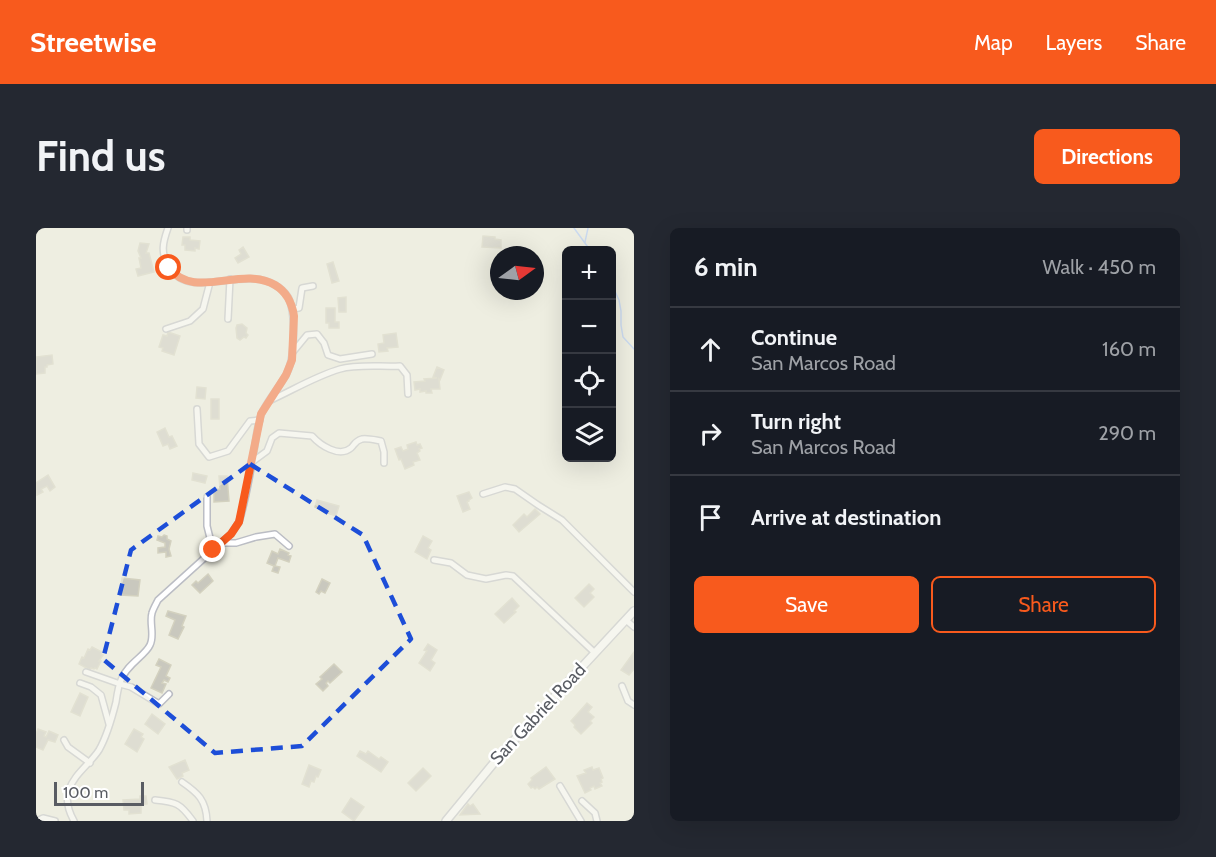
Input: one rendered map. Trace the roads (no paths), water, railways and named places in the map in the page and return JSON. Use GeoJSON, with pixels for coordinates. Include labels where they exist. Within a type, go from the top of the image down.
{"type":"FeatureCollection","features":[{"type":"Feature","properties":{"kind":"street"},"geometry":{"type":"LineString","coordinates":[[73,820],[67,800],[68,793],[72,784],[99,750],[109,726],[121,680],[131,664],[150,645],[152,614],[158,600],[231,534],[239,522],[261,414],[289,370],[292,360],[294,316],[288,296],[281,288],[256,278],[230,279],[201,284],[180,279],[169,268],[162,249],[168,228]]}},
{"type":"Feature","properties":{"kind":"street"},"geometry":{"type":"LineString","coordinates":[[228,319],[230,279]]}},
{"type":"Feature","properties":{"kind":"street"},"geometry":{"type":"LineString","coordinates":[[166,329],[190,321],[203,309],[210,282]]}},
{"type":"Feature","properties":{"kind":"street"},"geometry":{"type":"LineString","coordinates":[[292,309],[299,308],[303,288],[313,286]]}},
{"type":"Feature","properties":{"kind":"street"},"geometry":{"type":"LineString","coordinates":[[292,353],[307,335],[317,334],[324,343],[328,355],[340,359],[372,354]]}},
{"type":"Feature","properties":{"kind":"street"},"geometry":{"type":"LineString","coordinates":[[270,401],[340,369],[367,367],[400,366],[407,375],[408,394]]}},
{"type":"Feature","properties":{"kind":"street"},"geometry":{"type":"LineString","coordinates":[[197,409],[199,444],[209,457],[228,451],[250,421],[260,420]]}},
{"type":"Feature","properties":{"kind":"street"},"geometry":{"type":"LineString","coordinates":[[252,462],[267,451],[273,438],[279,433],[312,436],[321,446],[341,452],[350,449],[364,438],[381,441],[384,463]]}},
{"type":"Feature","properties":{"kind":"street"},"geometry":{"type":"LineString","coordinates":[[483,494],[505,487],[515,489],[562,520],[634,592]]}},
{"type":"Feature","properties":{"kind":"street"},"geometry":{"type":"LineString","coordinates":[[207,497],[207,526],[213,550]]}},
{"type":"Feature","properties":{"kind":"street"},"geometry":{"type":"LineString","coordinates":[[221,543],[236,543],[275,534],[289,546]]}},
{"type":"Feature","properties":{"kind":"street"},"geometry":{"type":"LineString","coordinates":[[434,560],[451,562],[467,575],[476,577],[486,579],[513,576],[595,653]]}},
{"type":"Feature","properties":{"kind":"street"},"geometry":{"type":"LineString","coordinates":[[631,616],[634,627]]}},
{"type":"Feature","properties":{"kind":"street","name":"San Gabriel Road"},"geometry":{"type":"LineString","coordinates":[[447,821],[497,759],[631,616]]}},
{"type":"Feature","properties":{"kind":"street"},"geometry":{"type":"LineString","coordinates":[[86,672],[131,687],[159,704],[169,694]]}},
{"type":"Feature","properties":{"kind":"street"},"geometry":{"type":"LineString","coordinates":[[80,683],[91,687],[101,695],[109,726]]}},
{"type":"Feature","properties":{"kind":"street"},"geometry":{"type":"LineString","coordinates":[[622,686],[628,701],[634,705]]}},
{"type":"Feature","properties":{"kind":"street"},"geometry":{"type":"LineString","coordinates":[[64,740],[68,747],[90,763]]}},
{"type":"Feature","properties":{"kind":"street"},"geometry":{"type":"LineString","coordinates":[[182,782],[197,792],[202,800],[207,821]]}},
{"type":"Feature","properties":{"kind":"street"},"geometry":{"type":"LineString","coordinates":[[560,786],[581,821]]}},
{"type":"Feature","properties":{"kind":"street"},"geometry":{"type":"LineString","coordinates":[[155,800],[171,801],[183,808],[193,821]]}},
{"type":"Feature","properties":{"kind":"street"},"geometry":{"type":"LineString","coordinates":[[582,801],[595,813],[597,821]]}},
{"type":"Feature","properties":{"kind":"street"},"geometry":{"type":"LineString","coordinates":[[37,821],[43,818],[55,821]]}},
{"type":"Feature","properties":{"kind":"waterway"},"geometry":{"type":"LineString","coordinates":[[574,228],[587,246]]}},
{"type":"Feature","properties":{"kind":"waterway"},"geometry":{"type":"LineString","coordinates":[[585,242],[588,228]]}},
{"type":"Feature","properties":{"kind":"waterway"},"geometry":{"type":"LineString","coordinates":[[616,294],[621,311],[623,337],[634,349]]}}]}
